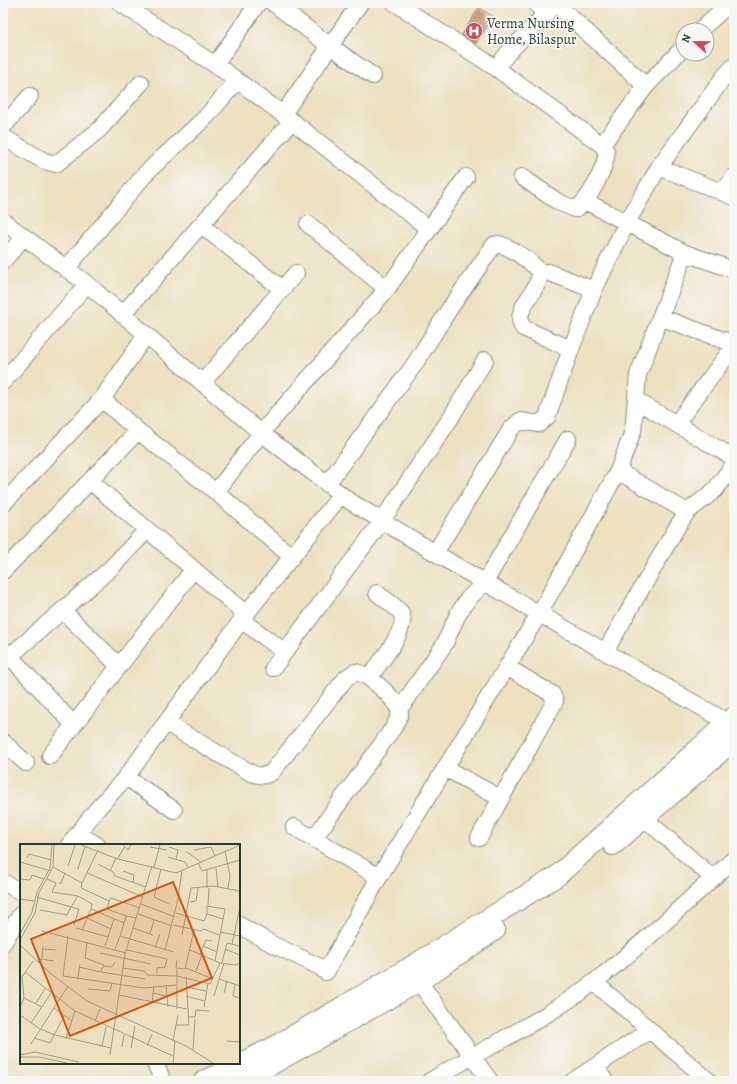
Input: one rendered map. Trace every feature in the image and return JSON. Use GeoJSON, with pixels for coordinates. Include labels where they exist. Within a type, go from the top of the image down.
{"type":"FeatureCollection","features":[{"type":"Feature","properties":{"kind":"main road"},"geometry":{"type":"LineString","coordinates":[[242,1081],[578,875],[644,818],[732,727]]}},
{"type":"Feature","properties":{"kind":"main road"},"geometry":{"type":"LineString","coordinates":[[240,1064],[413,975],[557,876],[732,727]]}},
{"type":"Feature","properties":{"kind":"main road"},"geometry":{"type":"LineString","coordinates":[[204,1081],[239,1064]]}},
{"type":"Feature","properties":{"kind":"street"},"geometry":{"type":"LineString","coordinates":[[120,3],[237,81],[287,118],[429,229]]}},
{"type":"Feature","properties":{"kind":"street"},"geometry":{"type":"LineString","coordinates":[[215,65],[258,3]]}},
{"type":"Feature","properties":{"kind":"street"},"geometry":{"type":"LineString","coordinates":[[273,3],[373,76]]}},
{"type":"Feature","properties":{"kind":"street"},"geometry":{"type":"LineString","coordinates":[[122,315],[201,225],[287,118],[330,46],[360,3]]}},
{"type":"Feature","properties":{"kind":"street"},"geometry":{"type":"LineString","coordinates":[[395,3],[496,68],[602,145],[606,151],[607,157],[585,201],[579,208],[570,209],[522,177]]}},
{"type":"Feature","properties":{"kind":"street"},"geometry":{"type":"LineString","coordinates":[[709,22],[730,3]]}},
{"type":"Feature","properties":{"kind":"street"},"geometry":{"type":"LineString","coordinates":[[496,68],[548,6],[646,86]]}},
{"type":"Feature","properties":{"kind":"street"},"geometry":{"type":"LineString","coordinates":[[602,145],[646,86],[675,56]]}},
{"type":"Feature","properties":{"kind":"street"},"geometry":{"type":"LineString","coordinates":[[436,553],[511,429],[520,422],[539,424],[547,417],[594,290],[626,224],[659,167],[669,156],[724,77],[734,66]]}},
{"type":"Feature","properties":{"kind":"street"},"geometry":{"type":"LineString","coordinates":[[66,268],[147,172],[206,117],[237,81]]}},
{"type":"Feature","properties":{"kind":"street"},"geometry":{"type":"LineString","coordinates":[[3,137],[40,159],[56,164],[99,130],[140,83]]}},
{"type":"Feature","properties":{"kind":"street"},"geometry":{"type":"LineString","coordinates":[[3,127],[30,96]]}},
{"type":"Feature","properties":{"kind":"street"},"geometry":{"type":"LineString","coordinates":[[659,167],[729,194],[734,177]]}},
{"type":"Feature","properties":{"kind":"street"},"geometry":{"type":"LineString","coordinates":[[216,492],[261,433],[387,289],[466,177]]}},
{"type":"Feature","properties":{"kind":"street"},"geometry":{"type":"LineString","coordinates":[[585,201],[626,224],[685,253],[734,270]]}},
{"type":"Feature","properties":{"kind":"street"},"geometry":{"type":"LineString","coordinates":[[3,222],[87,284],[261,433],[341,495],[484,582],[732,727]]}},
{"type":"Feature","properties":{"kind":"street"},"geometry":{"type":"LineString","coordinates":[[308,224],[387,289]]}},
{"type":"Feature","properties":{"kind":"street"},"geometry":{"type":"LineString","coordinates":[[201,225],[282,290]]}},
{"type":"Feature","properties":{"kind":"street"},"geometry":{"type":"LineString","coordinates":[[3,261],[24,238]]}},
{"type":"Feature","properties":{"kind":"street"},"geometry":{"type":"LineString","coordinates":[[327,484],[414,365],[491,248],[498,244],[505,246],[535,267],[540,273]]}},
{"type":"Feature","properties":{"kind":"street"},"geometry":{"type":"LineString","coordinates":[[240,926],[272,944],[320,967],[326,972],[379,877],[539,614],[618,471],[633,431],[637,401],[638,375],[685,253]]}},
{"type":"Feature","properties":{"kind":"street"},"geometry":{"type":"LineString","coordinates":[[540,273],[548,272],[594,290]]}},
{"type":"Feature","properties":{"kind":"street"},"geometry":{"type":"LineString","coordinates":[[202,383],[296,273]]}},
{"type":"Feature","properties":{"kind":"street"},"geometry":{"type":"LineString","coordinates":[[540,273],[538,284],[520,315],[520,323],[530,331],[571,349]]}},
{"type":"Feature","properties":{"kind":"street"},"geometry":{"type":"LineString","coordinates":[[3,382],[87,284]]}},
{"type":"Feature","properties":{"kind":"street"},"geometry":{"type":"LineString","coordinates":[[660,317],[734,345],[676,424]]}},
{"type":"Feature","properties":{"kind":"street"},"geometry":{"type":"LineString","coordinates":[[3,504],[102,399],[146,335]]}},
{"type":"Feature","properties":{"kind":"street"},"geometry":{"type":"LineString","coordinates":[[273,668],[382,521],[450,419],[486,360]]}},
{"type":"Feature","properties":{"kind":"street"},"geometry":{"type":"LineString","coordinates":[[102,399],[138,431],[216,492],[292,557]]}},
{"type":"Feature","properties":{"kind":"street"},"geometry":{"type":"LineString","coordinates":[[637,401],[734,458]]}},
{"type":"Feature","properties":{"kind":"street"},"geometry":{"type":"LineString","coordinates":[[3,571],[138,431]]}},
{"type":"Feature","properties":{"kind":"street"},"geometry":{"type":"LineString","coordinates":[[399,710],[444,645],[458,614],[468,599],[484,582],[568,439]]}},
{"type":"Feature","properties":{"kind":"street"},"geometry":{"type":"LineString","coordinates":[[605,652],[687,512],[715,490],[734,464]]}},
{"type":"Feature","properties":{"kind":"street"},"geometry":{"type":"LineString","coordinates":[[618,471],[687,512]]}},
{"type":"Feature","properties":{"kind":"street"},"geometry":{"type":"LineString","coordinates":[[90,481],[285,652]]}},
{"type":"Feature","properties":{"kind":"street"},"geometry":{"type":"LineString","coordinates":[[93,844],[73,839],[126,777],[244,617],[341,495]]}},
{"type":"Feature","properties":{"kind":"street"},"geometry":{"type":"LineString","coordinates":[[74,725],[6,653],[63,611],[111,568],[147,530]]}},
{"type":"Feature","properties":{"kind":"street"},"geometry":{"type":"LineString","coordinates":[[50,756],[193,570]]}},
{"type":"Feature","properties":{"kind":"street"},"geometry":{"type":"LineString","coordinates":[[369,678],[399,635],[403,623],[400,612],[377,593]]}},
{"type":"Feature","properties":{"kind":"street"},"geometry":{"type":"LineString","coordinates":[[63,611],[120,666]]}},
{"type":"Feature","properties":{"kind":"street"},"geometry":{"type":"LineString","coordinates":[[479,838],[554,701],[552,694],[507,667]]}},
{"type":"Feature","properties":{"kind":"street"},"geometry":{"type":"LineString","coordinates":[[166,723],[251,773],[260,776],[267,776],[272,772],[346,678],[355,672],[360,672],[369,678],[392,698],[400,714],[394,727],[314,838]]}},
{"type":"Feature","properties":{"kind":"street"},"geometry":{"type":"LineString","coordinates":[[3,742],[26,763]]}},
{"type":"Feature","properties":{"kind":"street"},"geometry":{"type":"LineString","coordinates":[[445,768],[500,798]]}},
{"type":"Feature","properties":{"kind":"street"},"geometry":{"type":"LineString","coordinates":[[126,777],[174,810]]}},
{"type":"Feature","properties":{"kind":"street"},"geometry":{"type":"LineString","coordinates":[[644,818],[712,878]]}},
{"type":"Feature","properties":{"kind":"street"},"geometry":{"type":"LineString","coordinates":[[294,827],[379,877]]}},
{"type":"Feature","properties":{"kind":"street"},"geometry":{"type":"LineString","coordinates":[[430,1081],[556,1008],[594,982],[632,951],[734,859]]}},
{"type":"Feature","properties":{"kind":"street"},"geometry":{"type":"LineString","coordinates":[[3,882],[20,891]]}},
{"type":"Feature","properties":{"kind":"street"},"geometry":{"type":"LineString","coordinates":[[3,943],[20,916]]}},
{"type":"Feature","properties":{"kind":"street"},"geometry":{"type":"LineString","coordinates":[[413,975],[490,1081]]}},
{"type":"Feature","properties":{"kind":"street"},"geometry":{"type":"LineString","coordinates":[[594,982],[649,1031],[709,1081]]}},
{"type":"Feature","properties":{"kind":"street"},"geometry":{"type":"LineString","coordinates":[[572,1081],[649,1031]]}},
{"type":"Feature","properties":{"kind":"street"},"geometry":{"type":"LineString","coordinates":[[595,1067],[605,1081]]}},
{"type":"Feature","properties":{"kind":"building"},"geometry":{"type":"Polygon","coordinates":[[[479,8],[493,17],[476,43],[462,35],[479,8]]]}},
{"type":"Feature","properties":{"kind":"place","name":"Verma Nursing Home, Bilaspur"},"geometry":{"type":"Point","coordinates":[474,31]}}]}
